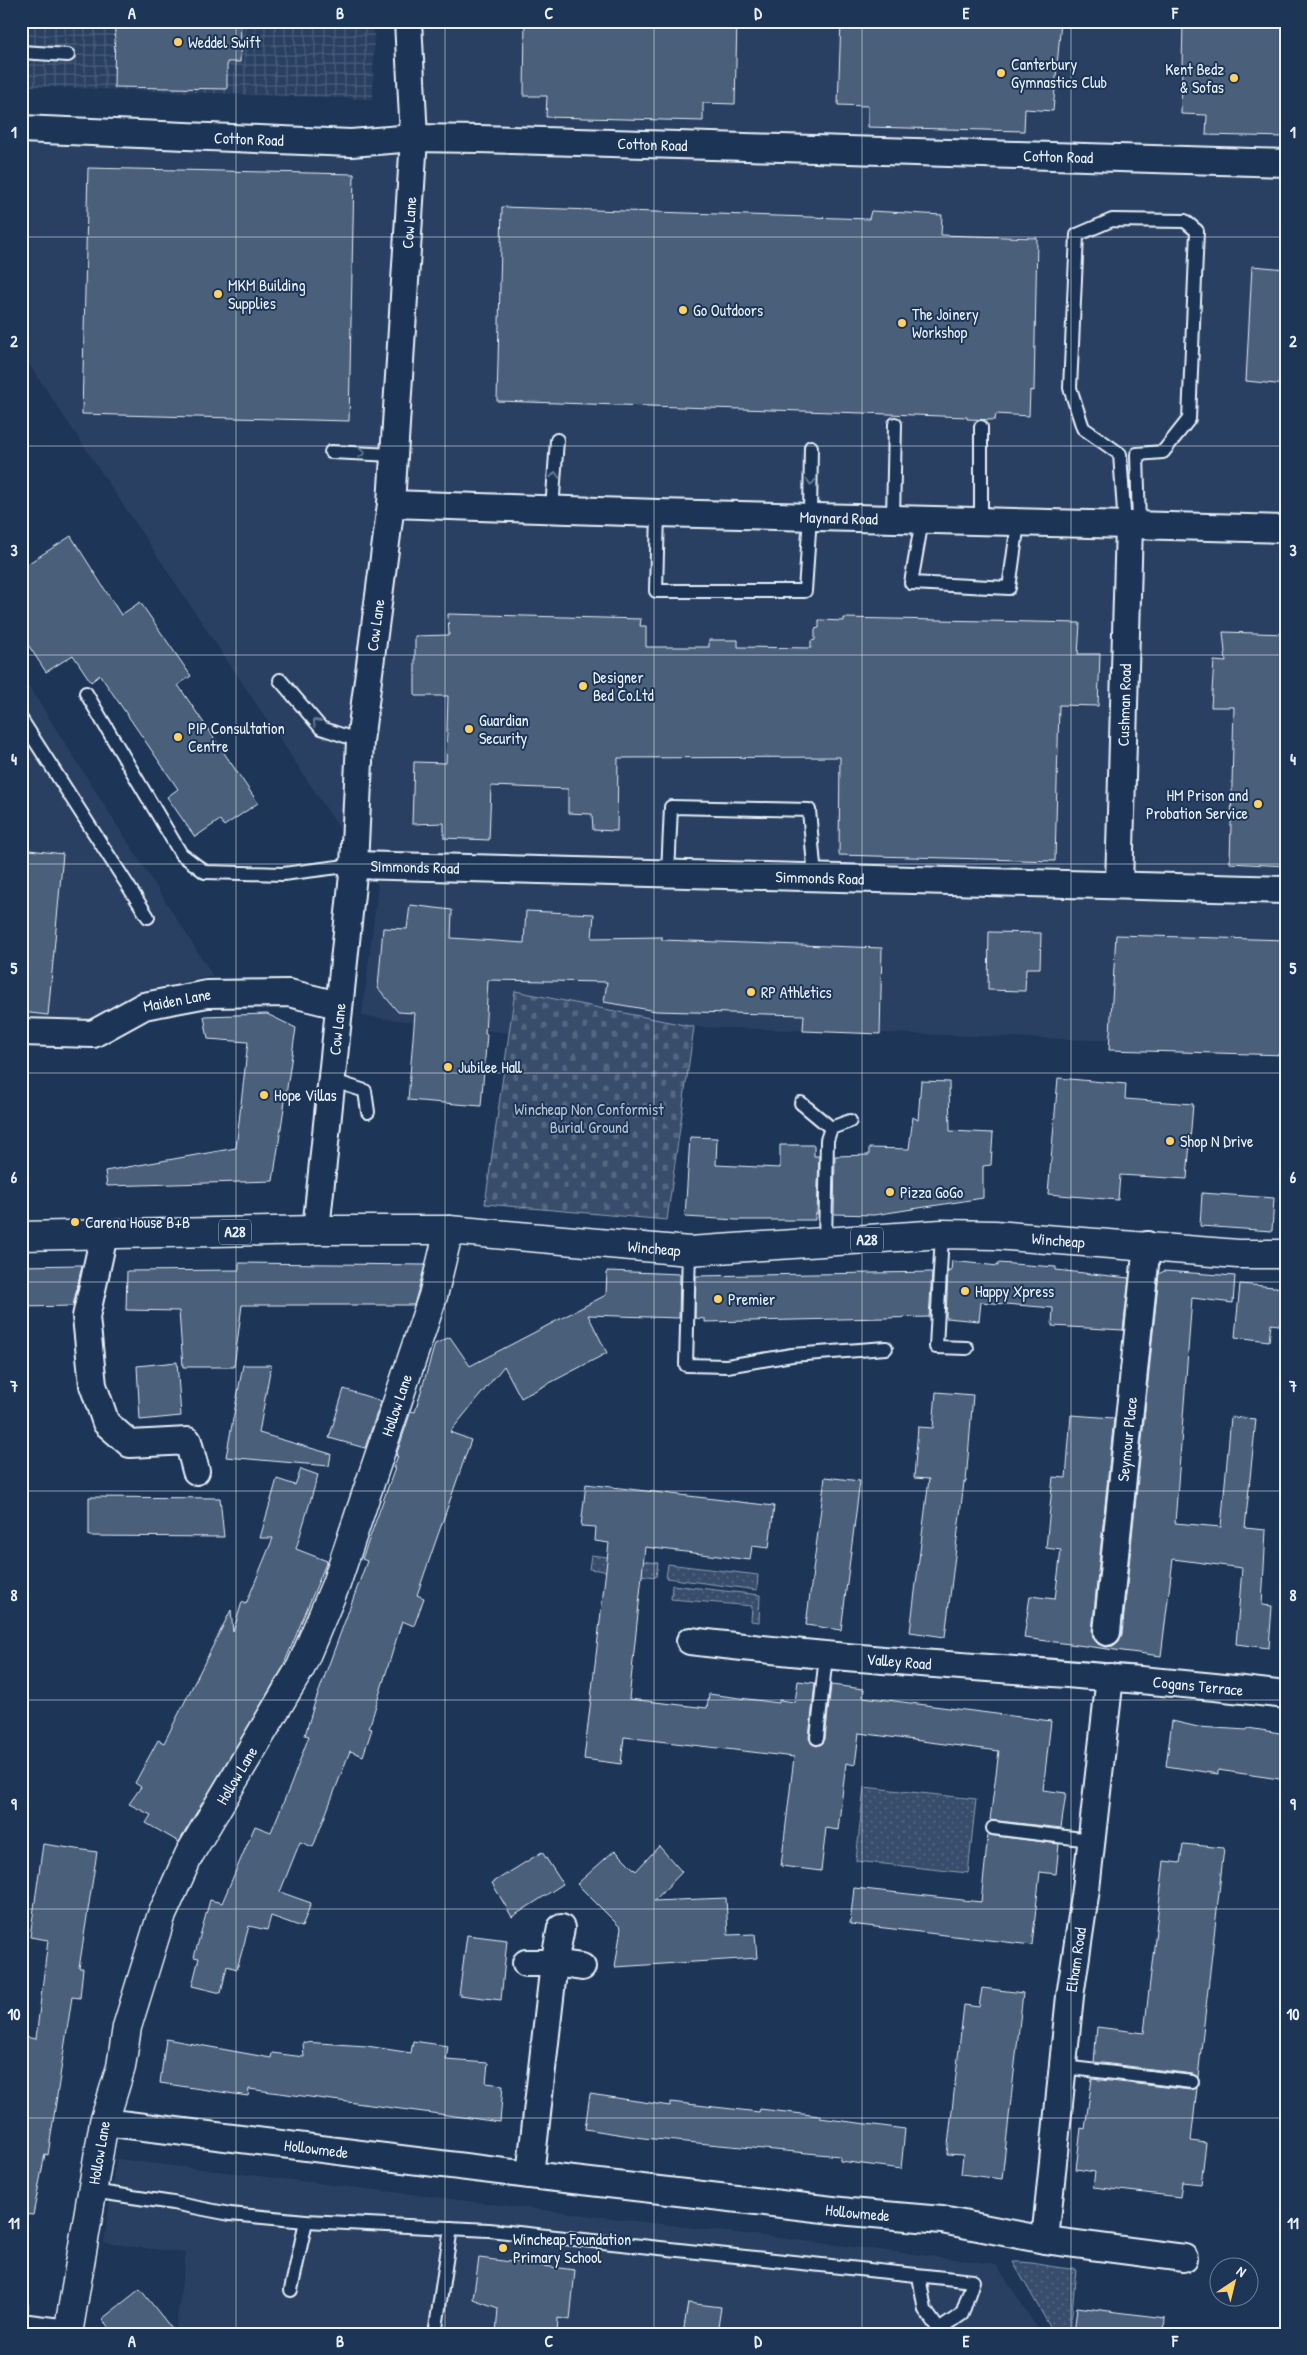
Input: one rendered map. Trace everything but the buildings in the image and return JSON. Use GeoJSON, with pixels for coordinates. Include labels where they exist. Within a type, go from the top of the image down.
{"type":"FeatureCollection","features":[{"type":"Feature","properties":{"kind":"main road","name":"Wincheap"},"geometry":{"type":"LineString","coordinates":[[21,1236],[316,1230],[448,1230],[689,1250],[942,1234],[995,1235],[1238,1254],[1286,1254]]}},
{"type":"Feature","properties":{"kind":"main road","name":"Hollow Lane"},"geometry":{"type":"LineString","coordinates":[[69,2330],[104,2122],[121,2067],[126,2027],[161,1917],[189,1855],[301,1666],[336,1584],[433,1296],[448,1230]]}},
{"type":"Feature","properties":{"kind":"street","name":"Cow Lane"},"geometry":{"type":"LineString","coordinates":[[316,1230],[354,865],[360,741],[391,504],[414,138],[408,21]]}},
{"type":"Feature","properties":{"kind":"street","name":"Cotton Road"},"geometry":{"type":"LineString","coordinates":[[21,130],[351,143],[414,138],[1286,163]]}},
{"type":"Feature","properties":{"kind":"street","name":"Maynard Road"},"geometry":{"type":"LineString","coordinates":[[391,504],[658,513],[1286,529]]}},
{"type":"Feature","properties":{"kind":"street","name":"Cushman Road"},"geometry":{"type":"LineString","coordinates":[[1120,885],[1131,525]]}},
{"type":"Feature","properties":{"kind":"street","name":"Simmonds Road"},"geometry":{"type":"LineString","coordinates":[[354,865],[1286,890]]}},
{"type":"Feature","properties":{"kind":"street","name":"Maiden Lane"},"geometry":{"type":"LineString","coordinates":[[21,1032],[93,1034],[144,1006],[206,994],[289,993],[338,1005]]}},
{"type":"Feature","properties":{"kind":"street"},"geometry":{"type":"LineString","coordinates":[[104,1235],[86,1317],[93,1385],[106,1423],[130,1444],[188,1441],[196,1471]]}},
{"type":"Feature","properties":{"kind":"street","name":"Seymour Place"},"geometry":{"type":"LineString","coordinates":[[1106,1632],[1147,1246]]}},
{"type":"Feature","properties":{"kind":"street","name":"Valley Road"},"geometry":{"type":"LineString","coordinates":[[690,1641],[826,1656],[1110,1677]]}},
{"type":"Feature","properties":{"kind":"street","name":"Cogans Terrace"},"geometry":{"type":"LineString","coordinates":[[1110,1677],[1286,1695]]}},
{"type":"Feature","properties":{"kind":"street","name":"Elham Road"},"geometry":{"type":"LineString","coordinates":[[1045,2240],[1070,1996],[1086,1890],[1090,1840],[1110,1677]]}},
{"type":"Feature","properties":{"kind":"street"},"geometry":{"type":"LineString","coordinates":[[530,2175],[554,1963],[561,1928]]}},
{"type":"Feature","properties":{"kind":"street"},"geometry":{"type":"LineString","coordinates":[[526,1963],[554,1963],[582,1967]]}},
{"type":"Feature","properties":{"kind":"street","name":"Hollowmede"},"geometry":{"type":"LineString","coordinates":[[104,2122],[530,2175],[850,2212],[942,2220],[1045,2240],[1184,2258]]}},
{"type":"Feature","properties":{"kind":"lane"},"geometry":{"type":"LineString","coordinates":[[21,52],[68,54]]}},
{"type":"Feature","properties":{"kind":"lane"},"geometry":{"type":"LineString","coordinates":[[1112,220],[1185,222],[1197,232],[1189,419],[1163,452],[1137,454],[1138,499],[1131,525],[1120,454],[1083,428],[1070,388],[1077,235],[1112,220]]}},
{"type":"Feature","properties":{"kind":"lane"},"geometry":{"type":"LineString","coordinates":[[893,519],[895,424]]}},
{"type":"Feature","properties":{"kind":"lane"},"geometry":{"type":"LineString","coordinates":[[981,427],[981,522]]}},
{"type":"Feature","properties":{"kind":"lane"},"geometry":{"type":"LineString","coordinates":[[552,510],[557,440]]}},
{"type":"Feature","properties":{"kind":"lane"},"geometry":{"type":"LineString","coordinates":[[658,513],[656,591],[805,591],[812,447]]}},
{"type":"Feature","properties":{"kind":"lane"},"geometry":{"type":"LineString","coordinates":[[331,452],[393,455]]}},
{"type":"Feature","properties":{"kind":"lane"},"geometry":{"type":"LineString","coordinates":[[922,520],[911,583],[1009,588],[1018,523]]}},
{"type":"Feature","properties":{"kind":"lane"},"geometry":{"type":"LineString","coordinates":[[280,680],[321,728],[360,741]]}},
{"type":"Feature","properties":{"kind":"lane"},"geometry":{"type":"LineString","coordinates":[[86,693],[181,854],[205,872],[283,874],[354,865]]}},
{"type":"Feature","properties":{"kind":"lane"},"geometry":{"type":"LineString","coordinates":[[21,719],[148,916]]}},
{"type":"Feature","properties":{"kind":"lane"},"geometry":{"type":"LineString","coordinates":[[668,874],[671,807],[809,810],[815,877]]}},
{"type":"Feature","properties":{"kind":"lane"},"geometry":{"type":"LineString","coordinates":[[331,1080],[364,1091],[368,1112]]}},
{"type":"Feature","properties":{"kind":"lane"},"geometry":{"type":"LineString","coordinates":[[801,1103],[831,1128]]}},
{"type":"Feature","properties":{"kind":"lane"},"geometry":{"type":"LineString","coordinates":[[831,1128],[850,1121]]}},
{"type":"Feature","properties":{"kind":"lane"},"geometry":{"type":"LineString","coordinates":[[825,1242],[827,1140],[831,1128]]}},
{"type":"Feature","properties":{"kind":"lane"},"geometry":{"type":"LineString","coordinates":[[942,1234],[936,1347],[967,1348]]}},
{"type":"Feature","properties":{"kind":"lane"},"geometry":{"type":"LineString","coordinates":[[689,1250],[686,1365],[727,1366],[792,1355],[886,1348]]}},
{"type":"Feature","properties":{"kind":"lane"},"geometry":{"type":"LineString","coordinates":[[817,1738],[826,1656]]}},
{"type":"Feature","properties":{"kind":"lane"},"geometry":{"type":"LineString","coordinates":[[993,1828],[1090,1840]]}},
{"type":"Feature","properties":{"kind":"lane"},"geometry":{"type":"LineString","coordinates":[[1063,2067],[1192,2082]]}},
{"type":"Feature","properties":{"kind":"lane"},"geometry":{"type":"LineString","coordinates":[[92,2191],[168,2202],[230,2214],[306,2221],[499,2231],[973,2281],[962,2314],[939,2330],[925,2310],[919,2276]]}},
{"type":"Feature","properties":{"kind":"lane"},"geometry":{"type":"LineString","coordinates":[[292,2290],[306,2221]]}},
{"type":"Feature","properties":{"kind":"lane"},"geometry":{"type":"LineString","coordinates":[[435,2334],[451,2228]]}},
{"type":"Feature","properties":{"kind":"lane"},"geometry":{"type":"LineString","coordinates":[[21,2320],[69,2330]]}},
{"type":"Feature","properties":{"kind":"shaded area"},"geometry":{"type":"Polygon","coordinates":[[[21,21],[374,21],[373,99],[21,86],[21,21]]]}},
{"type":"Feature","properties":{"kind":"shaded area"},"geometry":{"type":"Polygon","coordinates":[[[421,21],[1286,21],[1286,1046],[694,1027],[515,991],[509,1033],[362,1016],[378,886],[21,352],[21,140],[419,144],[421,21]]]}},
{"type":"Feature","properties":{"kind":"shaded area"},"geometry":{"type":"Polygon","coordinates":[[[21,674],[213,976],[143,990],[89,1023],[21,1021],[21,674]]]}},
{"type":"Feature","properties":{"kind":"shaded area","name":"Wincheap Foundation Primary School"},"geometry":{"type":"Polygon","coordinates":[[[116,2159],[996,2264],[1041,2334],[175,2334],[186,2253],[104,2243],[116,2159]]]}},
{"type":"Feature","properties":{"kind":"green space","name":"Wincheap Non Conformist Burial Ground"},"geometry":{"type":"Polygon","coordinates":[[[515,991],[694,1027],[667,1220],[485,1204],[515,991]]]}},
{"type":"Feature","properties":{"kind":"green space"},"geometry":{"type":"Polygon","coordinates":[[[591,1555],[658,1563],[656,1577],[589,1569],[591,1555]]]}},
{"type":"Feature","properties":{"kind":"green space"},"geometry":{"type":"Polygon","coordinates":[[[668,1564],[758,1575],[757,1590],[666,1578],[668,1564]]]}},
{"type":"Feature","properties":{"kind":"green space"},"geometry":{"type":"Polygon","coordinates":[[[672,1585],[760,1595],[759,1622],[751,1621],[752,1606],[671,1599],[672,1585]]]}},
{"type":"Feature","properties":{"kind":"green space"},"geometry":{"type":"Polygon","coordinates":[[[864,1787],[976,1799],[968,1873],[856,1861],[864,1787]]]}},
{"type":"Feature","properties":{"kind":"green space"},"geometry":{"type":"Polygon","coordinates":[[[1013,2262],[1076,2269],[1070,2334],[1054,2334],[1013,2262]]]}},
{"type":"Feature","properties":{"kind":"place","name":"Weddel Swift"},"geometry":{"type":"Point","coordinates":[178,42]}},
{"type":"Feature","properties":{"kind":"place","name":"Canterbury Gymnastics Club"},"geometry":{"type":"Point","coordinates":[1001,73]}},
{"type":"Feature","properties":{"kind":"place","name":"Kent Bedz & Sofas"},"geometry":{"type":"Point","coordinates":[1234,78]}},
{"type":"Feature","properties":{"kind":"place","name":"MKM Building Supplies"},"geometry":{"type":"Point","coordinates":[218,294]}},
{"type":"Feature","properties":{"kind":"place","name":"Go Outdoors"},"geometry":{"type":"Point","coordinates":[683,310]}},
{"type":"Feature","properties":{"kind":"place","name":"The Joinery Workshop"},"geometry":{"type":"Point","coordinates":[902,323]}},
{"type":"Feature","properties":{"kind":"place","name":"Designer Bed Co.Ltd"},"geometry":{"type":"Point","coordinates":[583,686]}},
{"type":"Feature","properties":{"kind":"place","name":"Guardian Security"},"geometry":{"type":"Point","coordinates":[469,729]}},
{"type":"Feature","properties":{"kind":"place","name":"PIP Consultation Centre"},"geometry":{"type":"Point","coordinates":[178,737]}},
{"type":"Feature","properties":{"kind":"place","name":"HM Prison and Probation Service"},"geometry":{"type":"Point","coordinates":[1258,804]}},
{"type":"Feature","properties":{"kind":"place","name":"RP Athletics"},"geometry":{"type":"Point","coordinates":[751,992]}},
{"type":"Feature","properties":{"kind":"place","name":"Jubilee Hall"},"geometry":{"type":"Point","coordinates":[448,1067]}},
{"type":"Feature","properties":{"kind":"place","name":"Hope Villas"},"geometry":{"type":"Point","coordinates":[264,1095]}},
{"type":"Feature","properties":{"kind":"place","name":"Shop N Drive"},"geometry":{"type":"Point","coordinates":[1170,1141]}},
{"type":"Feature","properties":{"kind":"place","name":"Pizza GoGo"},"geometry":{"type":"Point","coordinates":[890,1192]}},
{"type":"Feature","properties":{"kind":"place","name":"Carena House B+B"},"geometry":{"type":"Point","coordinates":[75,1222]}},
{"type":"Feature","properties":{"kind":"place","name":"Happy Xpress"},"geometry":{"type":"Point","coordinates":[965,1291]}},
{"type":"Feature","properties":{"kind":"place","name":"Premier"},"geometry":{"type":"Point","coordinates":[718,1299]}},
{"type":"Feature","properties":{"kind":"place","name":"Wincheap Foundation Primary School"},"geometry":{"type":"Point","coordinates":[503,2248]}}]}
